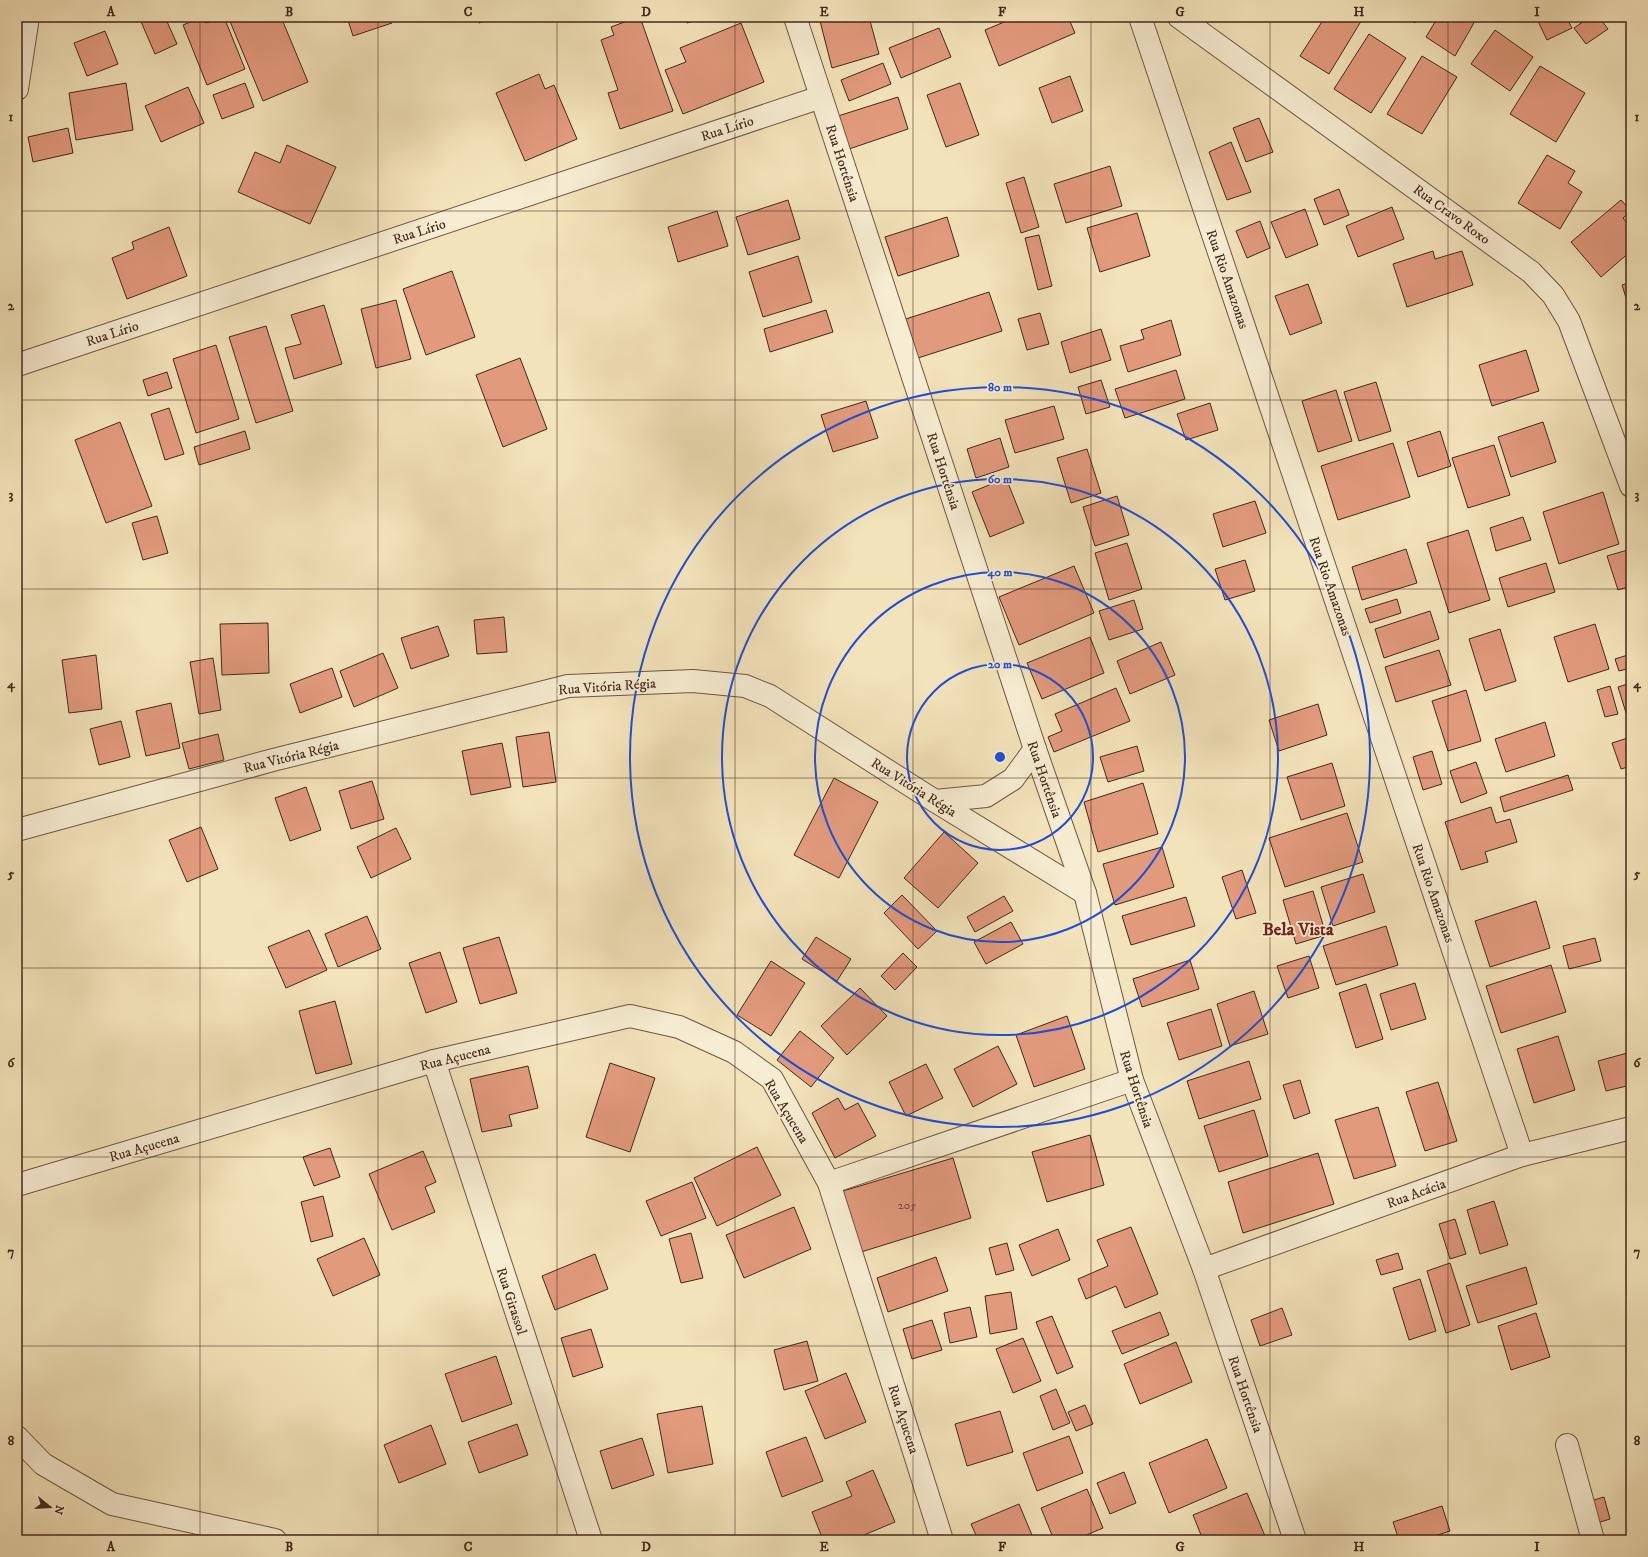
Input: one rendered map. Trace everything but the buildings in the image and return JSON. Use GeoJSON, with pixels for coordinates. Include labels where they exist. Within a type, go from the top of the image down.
{"type":"FeatureCollection","features":[{"type":"Feature","properties":{"kind":"street"},"geometry":{"type":"LineString","coordinates":[[17,89],[28,17]]}},
{"type":"Feature","properties":{"kind":"street","name":"Rua Hortênsia"},"geometry":{"type":"LineString","coordinates":[[795,17],[1035,749],[1085,893],[1132,1080],[1204,1269],[1295,1540]]}},
{"type":"Feature","properties":{"kind":"street","name":"Rua Rio Amazonas"},"geometry":{"type":"LineString","coordinates":[[1140,17],[1522,1155]]}},
{"type":"Feature","properties":{"kind":"street","name":"Rua Cravo Roxo"},"geometry":{"type":"LineString","coordinates":[[1179,17],[1532,272],[1553,295],[1569,321],[1631,486]]}},
{"type":"Feature","properties":{"kind":"street","name":"Rua Lírio"},"geometry":{"type":"LineString","coordinates":[[17,365],[821,97]]}},
{"type":"Feature","properties":{"kind":"street","name":"Rua Vitória Régia"},"geometry":{"type":"LineString","coordinates":[[17,830],[273,760],[568,686],[694,681],[744,686],[770,696],[935,801],[1085,893]]}},
{"type":"Feature","properties":{"kind":"street"},"geometry":{"type":"LineString","coordinates":[[935,801],[986,796],[1013,779],[1035,749]]}},
{"type":"Feature","properties":{"kind":"street","name":"Rua Açucena"},"geometry":{"type":"LineString","coordinates":[[17,1185],[434,1061],[630,1016],[679,1027],[734,1052],[772,1079],[829,1183],[942,1540]]}},
{"type":"Feature","properties":{"kind":"street","name":"Rua Girassol"},"geometry":{"type":"LineString","coordinates":[[434,1061],[591,1540]]}},
{"type":"Feature","properties":{"kind":"street"},"geometry":{"type":"LineString","coordinates":[[829,1183],[1132,1080]]}},
{"type":"Feature","properties":{"kind":"street","name":"Rua Acácia"},"geometry":{"type":"LineString","coordinates":[[1204,1269],[1522,1155],[1631,1128]]}},
{"type":"Feature","properties":{"kind":"street"},"geometry":{"type":"LineString","coordinates":[[17,1437],[42,1464],[112,1504],[275,1540]]}},
{"type":"Feature","properties":{"kind":"street"},"geometry":{"type":"LineString","coordinates":[[1567,1445],[1593,1540]]}},
{"type":"Feature","properties":{"kind":"district","name":"Bela Vista"},"geometry":{"type":"Point","coordinates":[1298,929]}}]}
